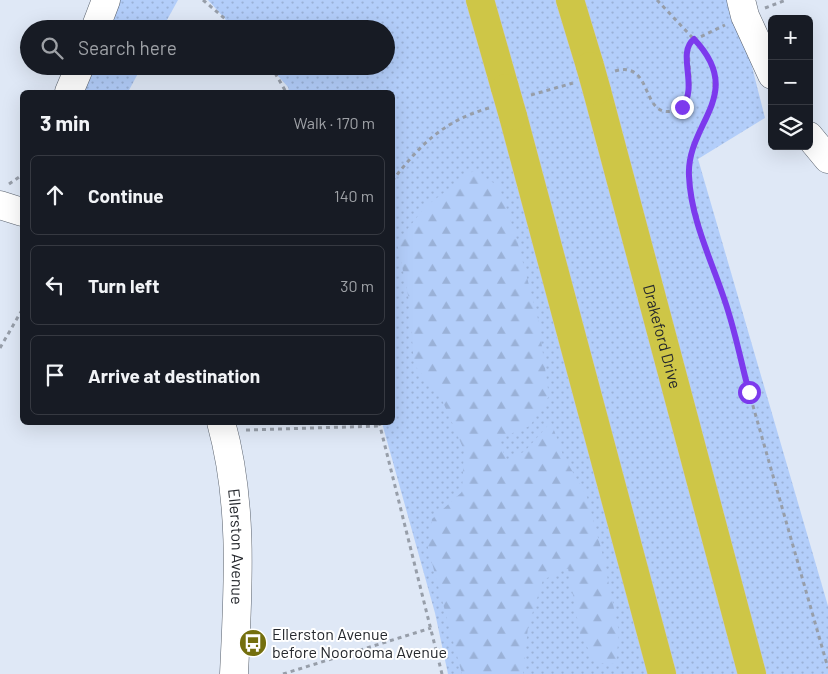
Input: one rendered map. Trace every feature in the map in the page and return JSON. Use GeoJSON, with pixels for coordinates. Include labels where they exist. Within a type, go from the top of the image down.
{"type":"FeatureCollection","features":[{"type":"Feature","properties":{"kind":"highway"},"geometry":{"type":"LineString","coordinates":[[480,0],[510,102],[662,674]]}},
{"type":"Feature","properties":{"kind":"highway","name":"Drakeford Drive"},"geometry":{"type":"LineString","coordinates":[[570,0],[594,78],[752,674]]}},
{"type":"Feature","properties":{"kind":"street"},"geometry":{"type":"LineString","coordinates":[[98,20],[106,0]]}},
{"type":"Feature","properties":{"kind":"street"},"geometry":{"type":"LineString","coordinates":[[752,4],[745,16],[768,67]]}},
{"type":"Feature","properties":{"kind":"street"},"geometry":{"type":"LineString","coordinates":[[70,90],[76,75]]}},
{"type":"Feature","properties":{"kind":"street"},"geometry":{"type":"LineString","coordinates":[[813,141],[828,159]]}},
{"type":"Feature","properties":{"kind":"street"},"geometry":{"type":"LineString","coordinates":[[6,194],[20,210]]}},
{"type":"Feature","properties":{"kind":"street","name":"Ellerston Avenue"},"geometry":{"type":"LineString","coordinates":[[230,426],[230,454],[238,520],[234,674]]}},
{"type":"Feature","properties":{"kind":"path"},"geometry":{"type":"LineString","coordinates":[[203,0],[226,20]]}},
{"type":"Feature","properties":{"kind":"path"},"geometry":{"type":"LineString","coordinates":[[657,0],[694,39],[710,60],[716,85],[706,122],[690,159],[688,175],[691,193],[708,256],[729,314],[749,392],[828,668]]}},
{"type":"Feature","properties":{"kind":"path"},"geometry":{"type":"LineString","coordinates":[[752,4],[786,0]]}},
{"type":"Feature","properties":{"kind":"path"},"geometry":{"type":"LineString","coordinates":[[395,177],[410,158],[440,130],[458,119],[623,69],[632,70],[642,80],[652,103],[658,109],[665,112],[678,109],[686,102],[688,93],[687,54],[690,42],[694,39]]}},
{"type":"Feature","properties":{"kind":"path"},"geometry":{"type":"LineString","coordinates":[[276,75],[285,90]]}},
{"type":"Feature","properties":{"kind":"path"},"geometry":{"type":"LineString","coordinates":[[6,194],[20,177]]}},
{"type":"Feature","properties":{"kind":"path"},"geometry":{"type":"LineString","coordinates":[[0,348],[20,313]]}},
{"type":"Feature","properties":{"kind":"path"},"geometry":{"type":"LineString","coordinates":[[230,426],[305,425]]}},
{"type":"Feature","properties":{"kind":"path"},"geometry":{"type":"LineString","coordinates":[[380,425],[442,674]]}},
{"type":"Feature","properties":{"kind":"path"},"geometry":{"type":"LineString","coordinates":[[284,674],[431,628]]}},
{"type":"Feature","properties":{"kind":"green space"},"geometry":{"type":"Polygon","coordinates":[[[120,0],[178,0],[167,20],[112,20],[120,0]]]}},
{"type":"Feature","properties":{"kind":"green space"},"geometry":{"type":"Polygon","coordinates":[[[208,0],[735,0],[765,118],[698,159],[828,606],[828,674],[448,674],[435,613],[383,425],[395,425],[395,90],[289,90],[277,75],[395,75],[395,20],[226,20],[208,0]]]}},
{"type":"Feature","properties":{"kind":"green space"},"geometry":{"type":"Polygon","coordinates":[[[90,75],[137,75],[129,90],[84,90],[90,75]]]}},
{"type":"Feature","properties":{"kind":"green space"},"geometry":{"type":"Polygon","coordinates":[[[473,171],[499,186],[517,240],[538,319],[549,396],[530,426],[498,439],[507,461],[525,451],[551,422],[563,455],[587,497],[602,552],[619,632],[616,664],[596,663],[580,634],[568,568],[543,580],[528,627],[523,674],[462,674],[428,548],[432,519],[462,492],[464,450],[439,393],[414,365],[409,300],[397,242],[426,206],[473,171]]]}},
{"type":"Feature","properties":{"kind":"place","name":"Ellerston Avenue before Noorooma Avenue"},"geometry":{"type":"Point","coordinates":[253,643]}},
{"type":"Feature","properties":{"kind":"route"},"geometry":{"type":"LineString","coordinates":[[682,107],[686,102],[688,93],[687,54],[690,42],[694,39],[710,60],[716,85],[706,122],[690,159],[688,175],[697,218],[708,256],[729,314],[749,392]]}}]}
